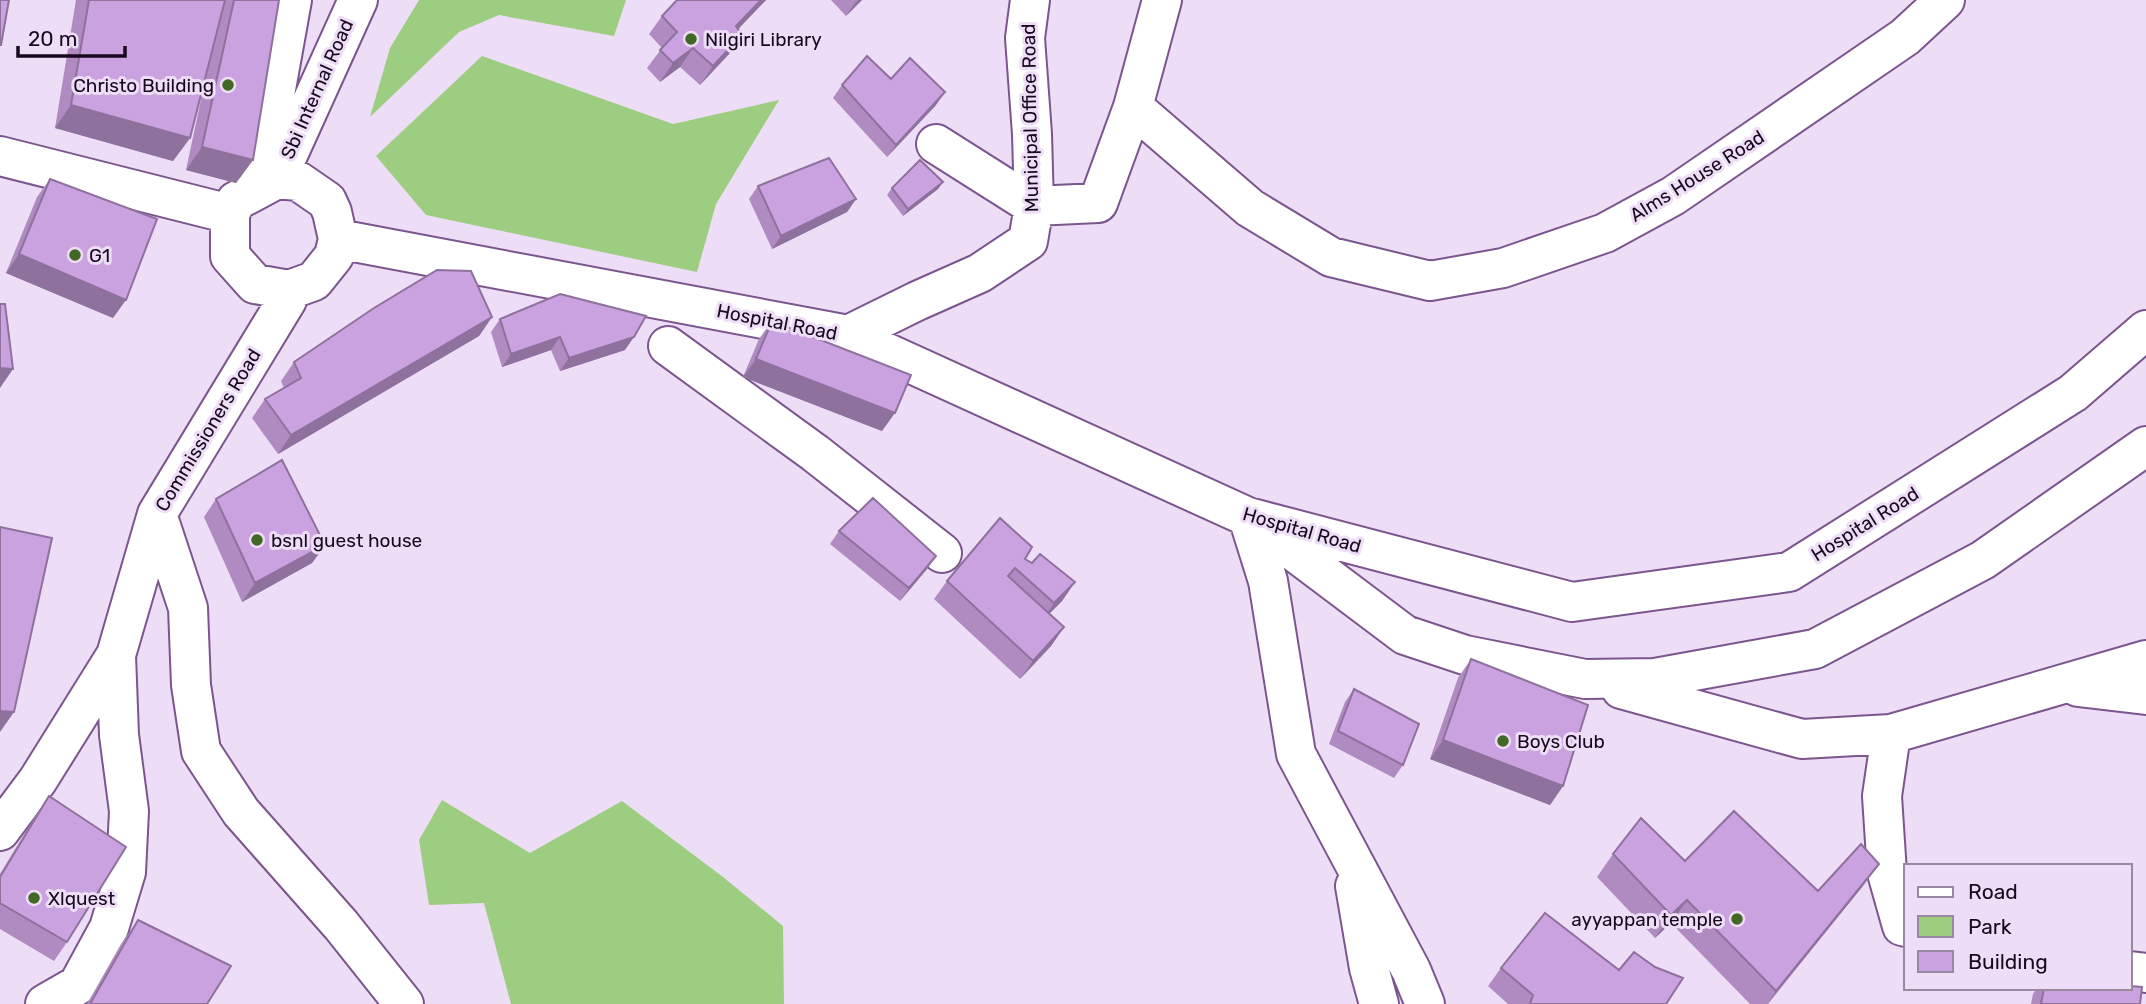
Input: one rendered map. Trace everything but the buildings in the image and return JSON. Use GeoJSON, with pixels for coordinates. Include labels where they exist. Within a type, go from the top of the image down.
{"type":"FeatureCollection","features":[{"type":"Feature","properties":{"kind":"street"},"geometry":{"type":"LineString","coordinates":[[0,156],[255,194],[298,181],[327,201],[338,239],[334,256],[314,281],[289,290],[255,284],[230,256],[255,194],[292,0]]}},
{"type":"Feature","properties":{"kind":"street","name":"Sbi Internal Road"},"geometry":{"type":"LineString","coordinates":[[255,194],[358,0]]}},
{"type":"Feature","properties":{"kind":"street","name":"Municipal Office Road"},"geometry":{"type":"LineString","coordinates":[[848,335],[980,273],[1028,241],[1034,206],[1025,38],[1030,0]]}},
{"type":"Feature","properties":{"kind":"street"},"geometry":{"type":"LineString","coordinates":[[936,144],[1034,206],[1098,203],[1133,107],[1162,0]]}},
{"type":"Feature","properties":{"kind":"street","name":"Alms House Road"},"geometry":{"type":"LineString","coordinates":[[1133,107],[1250,208],[1331,257],[1430,281],[1503,268],[1592,237],[1673,196],[1905,37],[1945,0]]}},
{"type":"Feature","properties":{"kind":"street","name":"Hospital Road"},"geometry":{"type":"LineString","coordinates":[[338,239],[848,335],[1248,517],[1572,602],[1788,572],[2073,393],[2146,330]]}},
{"type":"Feature","properties":{"kind":"street","name":"Commissioners Road"},"geometry":{"type":"LineString","coordinates":[[0,831],[38,780],[116,655],[157,514],[287,300],[289,290]]}},
{"type":"Feature","properties":{"kind":"street"},"geometry":{"type":"LineString","coordinates":[[668,346],[815,453],[942,553]]}},
{"type":"Feature","properties":{"kind":"street"},"geometry":{"type":"LineString","coordinates":[[1585,679],[1655,678],[1815,649],[1983,560],[2146,446]]}},
{"type":"Feature","properties":{"kind":"street"},"geometry":{"type":"LineString","coordinates":[[157,514],[188,608],[191,685],[201,751],[241,812],[341,925],[404,1004]]}},
{"type":"Feature","properties":{"kind":"street"},"geometry":{"type":"LineString","coordinates":[[1248,517],[1405,635],[1465,655],[1585,679],[1802,739],[1891,734],[2146,660]]}},
{"type":"Feature","properties":{"kind":"street"},"geometry":{"type":"LineString","coordinates":[[1248,517],[1268,581],[1296,754],[1411,970],[1425,1004]]}},
{"type":"Feature","properties":{"kind":"street"},"geometry":{"type":"LineString","coordinates":[[45,1004],[78,985],[109,928],[126,872],[129,811],[119,735],[116,655]]}},
{"type":"Feature","properties":{"kind":"street"},"geometry":{"type":"LineString","coordinates":[[2059,684],[2146,695]]}},
{"type":"Feature","properties":{"kind":"street"},"geometry":{"type":"LineString","coordinates":[[1891,734],[1882,796],[1887,873],[1904,926]]}},
{"type":"Feature","properties":{"kind":"street"},"geometry":{"type":"LineString","coordinates":[[1352,860],[1364,941],[1379,1004]]}},
{"type":"Feature","properties":{"kind":"green space"},"geometry":{"type":"Polygon","coordinates":[[[419,0],[626,0],[614,36],[499,15],[459,32],[370,117],[390,48],[419,0]]]}},
{"type":"Feature","properties":{"kind":"green space"},"geometry":{"type":"Polygon","coordinates":[[[482,56],[673,124],[779,100],[716,204],[697,272],[426,215],[376,156],[482,56]]]}},
{"type":"Feature","properties":{"kind":"green space"},"geometry":{"type":"Polygon","coordinates":[[[442,800],[530,853],[622,801],[783,926],[784,1004],[511,1004],[484,903],[429,905],[419,840],[442,800]]]}},
{"type":"Feature","properties":{"kind":"place","name":"Nilgiri Library"},"geometry":{"type":"Point","coordinates":[691,39]}},
{"type":"Feature","properties":{"kind":"place","name":"Christo Building"},"geometry":{"type":"Point","coordinates":[228,85]}},
{"type":"Feature","properties":{"kind":"place","name":"G1"},"geometry":{"type":"Point","coordinates":[75,255]}},
{"type":"Feature","properties":{"kind":"place","name":"bsnl guest house"},"geometry":{"type":"Point","coordinates":[257,540]}},
{"type":"Feature","properties":{"kind":"place","name":"Boys Club"},"geometry":{"type":"Point","coordinates":[1503,741]}},
{"type":"Feature","properties":{"kind":"place","name":"Xlquest"},"geometry":{"type":"Point","coordinates":[34,898]}},
{"type":"Feature","properties":{"kind":"place","name":"ayyappan temple"},"geometry":{"type":"Point","coordinates":[1737,919]}}]}
